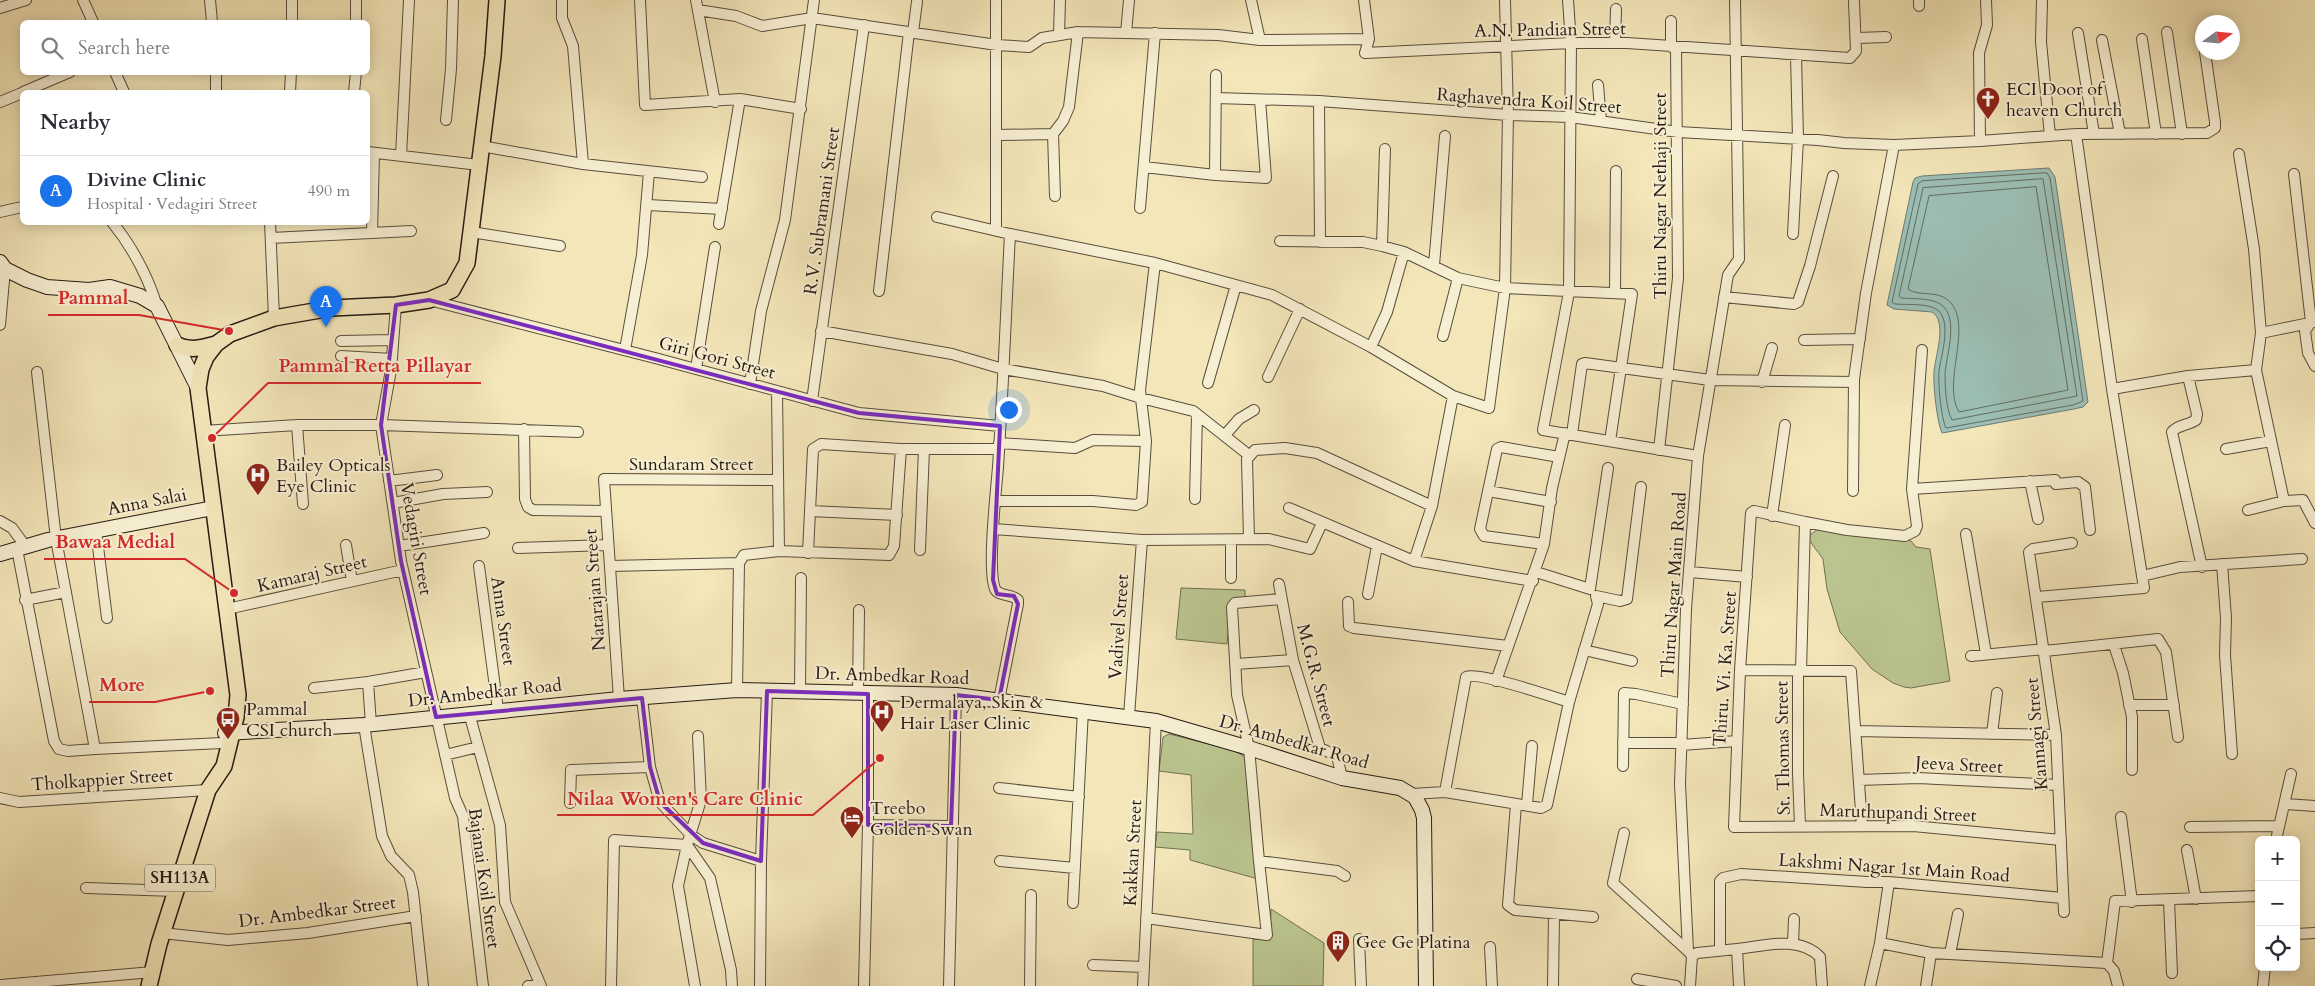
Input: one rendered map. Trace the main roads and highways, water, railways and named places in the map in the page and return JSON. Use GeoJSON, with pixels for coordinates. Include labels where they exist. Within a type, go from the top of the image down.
{"type":"FeatureCollection","features":[{"type":"Feature","properties":{"kind":"main road"},"geometry":{"type":"LineString","coordinates":[[177,345],[185,349],[194,349],[216,344],[230,334],[274,318],[332,308],[396,305],[429,300],[452,290],[467,263],[493,56],[497,0]]}},
{"type":"Feature","properties":{"kind":"main road","name":"SH113A"},"geometry":{"type":"LineString","coordinates":[[151,979],[162,934],[208,790],[218,772],[224,766],[226,736],[238,695],[235,684],[198,388],[201,368],[206,357],[216,344]]}},
{"type":"Feature","properties":{"kind":"water"},"geometry":{"type":"Polygon","coordinates":[[[2049,168],[2055,177],[2088,402],[2083,407],[2074,409],[1942,433],[1934,385],[1940,331],[1937,317],[1932,312],[1894,309],[1887,305],[1913,182],[1915,178],[1922,176],[2049,168]]]}},
{"type":"Feature","properties":{"kind":"place","name":"ECI Door of heaven Church"},"geometry":{"type":"Point","coordinates":[1988,120]}},
{"type":"Feature","properties":{"kind":"place","name":"Divine Clinic"},"geometry":{"type":"Point","coordinates":[326,327]}},
{"type":"Feature","properties":{"kind":"place","name":"Pammal"},"geometry":{"type":"Point","coordinates":[229,331]}},
{"type":"Feature","properties":{"kind":"place","name":"Pammal Retta Pillayar"},"geometry":{"type":"Point","coordinates":[212,438]}},
{"type":"Feature","properties":{"kind":"place","name":"Bailey Opticals Eye Clinic"},"geometry":{"type":"Point","coordinates":[258,496]}},
{"type":"Feature","properties":{"kind":"place","name":"Bawaa Medial"},"geometry":{"type":"Point","coordinates":[234,593]}},
{"type":"Feature","properties":{"kind":"place","name":"More"},"geometry":{"type":"Point","coordinates":[210,691]}},
{"type":"Feature","properties":{"kind":"place","name":"Dermalaya, Skin & Hair Laser Clinic"},"geometry":{"type":"Point","coordinates":[882,733]}},
{"type":"Feature","properties":{"kind":"place","name":"Pammal CSI church"},"geometry":{"type":"Point","coordinates":[228,740]}},
{"type":"Feature","properties":{"kind":"place","name":"Nilaa Women's Care Clinic"},"geometry":{"type":"Point","coordinates":[880,758]}},
{"type":"Feature","properties":{"kind":"place","name":"Treebo Golden Swan"},"geometry":{"type":"Point","coordinates":[852,839]}},
{"type":"Feature","properties":{"kind":"place","name":"Gee Ge Platina"},"geometry":{"type":"Point","coordinates":[1338,963]}}]}
